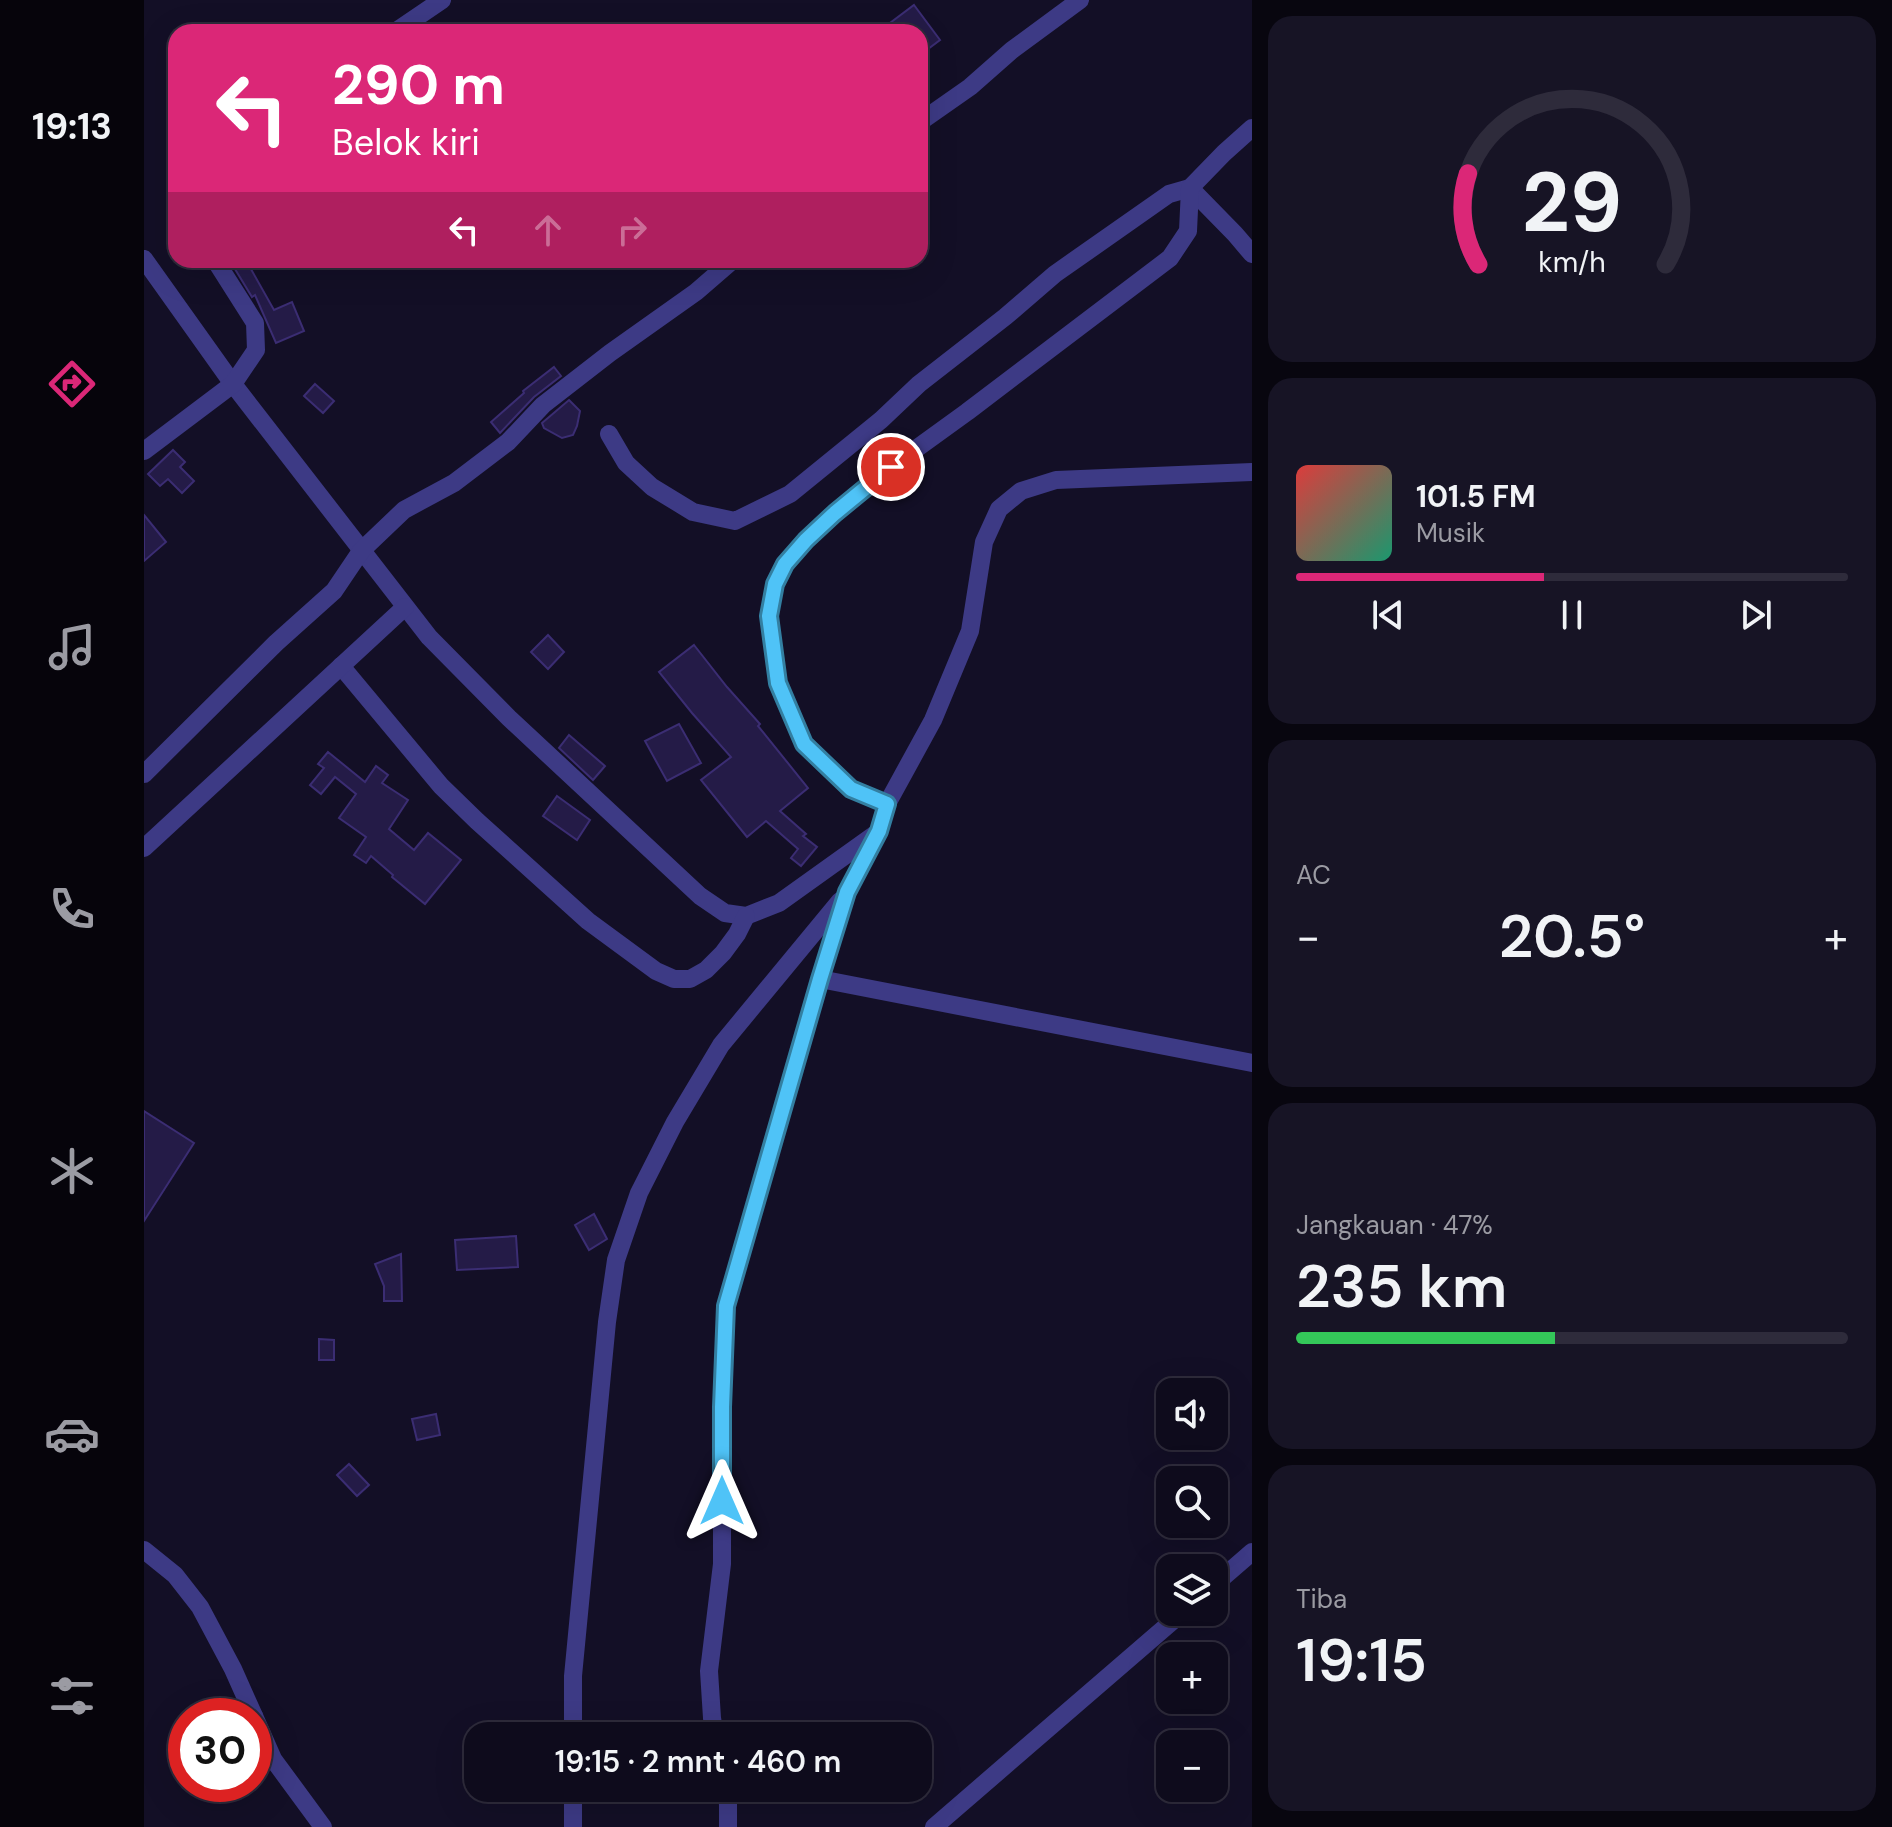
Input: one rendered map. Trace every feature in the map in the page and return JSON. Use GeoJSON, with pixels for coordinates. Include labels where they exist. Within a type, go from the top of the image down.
{"type":"FeatureCollection","features":[{"type":"Feature","properties":{"kind":"street"},"geometry":{"type":"LineString","coordinates":[[407,24],[442,0]]}},
{"type":"Feature","properties":{"kind":"street"},"geometry":{"type":"LineString","coordinates":[[928,116],[1080,0]]}},
{"type":"Feature","properties":{"kind":"street"},"geometry":{"type":"LineString","coordinates":[[609,434],[626,463],[652,487],[693,512],[735,521],[790,494],[1055,274],[1169,194],[1190,188],[1252,128]]}},
{"type":"Feature","properties":{"kind":"street"},"geometry":{"type":"LineString","coordinates":[[1190,188],[1252,254]]}},
{"type":"Feature","properties":{"kind":"street"},"geometry":{"type":"LineString","coordinates":[[887,804],[851,789],[804,744],[778,683],[769,616],[775,584],[785,564],[835,513],[891,467],[1170,258],[1188,231],[1190,188]]}},
{"type":"Feature","properties":{"kind":"street"},"geometry":{"type":"LineString","coordinates":[[144,259],[233,384],[429,637],[509,718],[700,896],[725,913],[746,916],[779,903],[879,831]]}},
{"type":"Feature","properties":{"kind":"street"},"geometry":{"type":"LineString","coordinates":[[144,451],[233,384],[256,350],[255,323],[220,268]]}},
{"type":"Feature","properties":{"kind":"street"},"geometry":{"type":"LineString","coordinates":[[144,774],[276,643],[334,591],[361,551],[404,510],[454,483],[508,442],[543,405],[724,268]]}},
{"type":"Feature","properties":{"kind":"street"},"geometry":{"type":"LineString","coordinates":[[713,1722],[709,1671],[722,1564],[722,1407],[726,1306],[847,892],[879,831],[887,804],[933,720],[970,631],[984,542],[999,509],[1021,491],[1056,480],[1252,472]]}},
{"type":"Feature","properties":{"kind":"street"},"geometry":{"type":"LineString","coordinates":[[144,848],[405,607]]}},
{"type":"Feature","properties":{"kind":"street"},"geometry":{"type":"LineString","coordinates":[[341,666],[441,786],[477,821],[588,921],[656,971],[674,979],[690,979],[706,970],[723,953],[746,916]]}},
{"type":"Feature","properties":{"kind":"street"},"geometry":{"type":"LineString","coordinates":[[573,1722],[574,1660],[607,1322],[616,1260],[639,1193],[675,1122],[721,1045],[847,892]]}},
{"type":"Feature","properties":{"kind":"street"},"geometry":{"type":"LineString","coordinates":[[820,979],[1252,1063]]}},
{"type":"Feature","properties":{"kind":"street"},"geometry":{"type":"LineString","coordinates":[[144,1550],[175,1575],[200,1607],[246,1698]]}},
{"type":"Feature","properties":{"kind":"street"},"geometry":{"type":"LineString","coordinates":[[1228,1573],[1252,1552]]}},
{"type":"Feature","properties":{"kind":"street"},"geometry":{"type":"LineString","coordinates":[[934,1827],[1167,1626]]}},
{"type":"Feature","properties":{"kind":"street"},"geometry":{"type":"LineString","coordinates":[[272,1757],[323,1827]]}},
{"type":"Feature","properties":{"kind":"street"},"geometry":{"type":"LineString","coordinates":[[573,1802],[573,1827]]}},
{"type":"Feature","properties":{"kind":"street"},"geometry":{"type":"LineString","coordinates":[[728,1802],[728,1827]]}},
{"type":"Feature","properties":{"kind":"building"},"geometry":{"type":"Polygon","coordinates":[[[914,5],[940,40],[928,49],[928,24],[889,24],[914,5]]]}},
{"type":"Feature","properties":{"kind":"building"},"geometry":{"type":"Polygon","coordinates":[[[250,268],[274,310],[292,302],[304,331],[276,343],[255,295],[252,297],[235,269],[250,268]]]}},
{"type":"Feature","properties":{"kind":"building"},"geometry":{"type":"Polygon","coordinates":[[[554,367],[561,376],[534,397],[500,433],[491,422],[554,367]]]}},
{"type":"Feature","properties":{"kind":"building"},"geometry":{"type":"Polygon","coordinates":[[[315,384],[334,401],[323,413],[304,396],[315,384]]]}},
{"type":"Feature","properties":{"kind":"building"},"geometry":{"type":"Polygon","coordinates":[[[569,400],[580,411],[573,435],[562,438],[544,428],[542,423],[569,400]]]}},
{"type":"Feature","properties":{"kind":"building"},"geometry":{"type":"Polygon","coordinates":[[[173,450],[185,462],[180,467],[194,481],[182,493],[168,479],[160,486],[148,474],[173,450]]]}},
{"type":"Feature","properties":{"kind":"building"},"geometry":{"type":"Polygon","coordinates":[[[144,515],[166,542],[144,561],[144,515]]]}},
{"type":"Feature","properties":{"kind":"building"},"geometry":{"type":"Polygon","coordinates":[[[548,635],[564,652],[548,669],[531,652],[548,635]]]}},
{"type":"Feature","properties":{"kind":"building"},"geometry":{"type":"Polygon","coordinates":[[[694,645],[808,788],[780,811],[817,847],[801,866],[791,858],[798,849],[766,821],[747,837],[701,780],[731,757],[659,672],[694,645]]]}},
{"type":"Feature","properties":{"kind":"building"},"geometry":{"type":"Polygon","coordinates":[[[679,724],[701,763],[667,781],[645,741],[679,724]]]}},
{"type":"Feature","properties":{"kind":"building"},"geometry":{"type":"Polygon","coordinates":[[[569,735],[605,766],[593,780],[559,748],[569,735]]]}},
{"type":"Feature","properties":{"kind":"building"},"geometry":{"type":"Polygon","coordinates":[[[328,752],[365,782],[376,766],[388,775],[382,783],[408,800],[389,829],[414,850],[428,833],[461,860],[425,904],[371,856],[366,863],[354,855],[366,837],[339,818],[356,794],[335,777],[321,794],[310,785],[324,768],[318,764],[328,752]]]}},
{"type":"Feature","properties":{"kind":"building"},"geometry":{"type":"Polygon","coordinates":[[[557,796],[590,820],[577,840],[543,816],[557,796]]]}},
{"type":"Feature","properties":{"kind":"building"},"geometry":{"type":"Polygon","coordinates":[[[144,1111],[194,1143],[144,1221],[144,1111]]]}},
{"type":"Feature","properties":{"kind":"building"},"geometry":{"type":"Polygon","coordinates":[[[594,1214],[607,1239],[589,1250],[575,1225],[594,1214]]]}},
{"type":"Feature","properties":{"kind":"building"},"geometry":{"type":"Polygon","coordinates":[[[516,1236],[518,1267],[457,1270],[455,1240],[516,1236]]]}},
{"type":"Feature","properties":{"kind":"building"},"geometry":{"type":"Polygon","coordinates":[[[401,1254],[402,1301],[384,1301],[384,1286],[375,1264],[401,1254]]]}},
{"type":"Feature","properties":{"kind":"building"},"geometry":{"type":"Polygon","coordinates":[[[319,1339],[334,1340],[334,1360],[319,1360],[319,1339]]]}},
{"type":"Feature","properties":{"kind":"building"},"geometry":{"type":"Polygon","coordinates":[[[436,1414],[440,1435],[417,1440],[412,1419],[436,1414]]]}},
{"type":"Feature","properties":{"kind":"building"},"geometry":{"type":"Polygon","coordinates":[[[349,1464],[369,1485],[357,1496],[337,1475],[349,1464]]]}},
{"type":"Feature","properties":{"kind":"route"},"geometry":{"type":"LineString","coordinates":[[722,1501],[726,1306],[847,892],[879,831],[887,804],[851,789],[804,744],[778,683],[769,616],[775,584],[785,564],[835,513],[891,467]]}}]}
